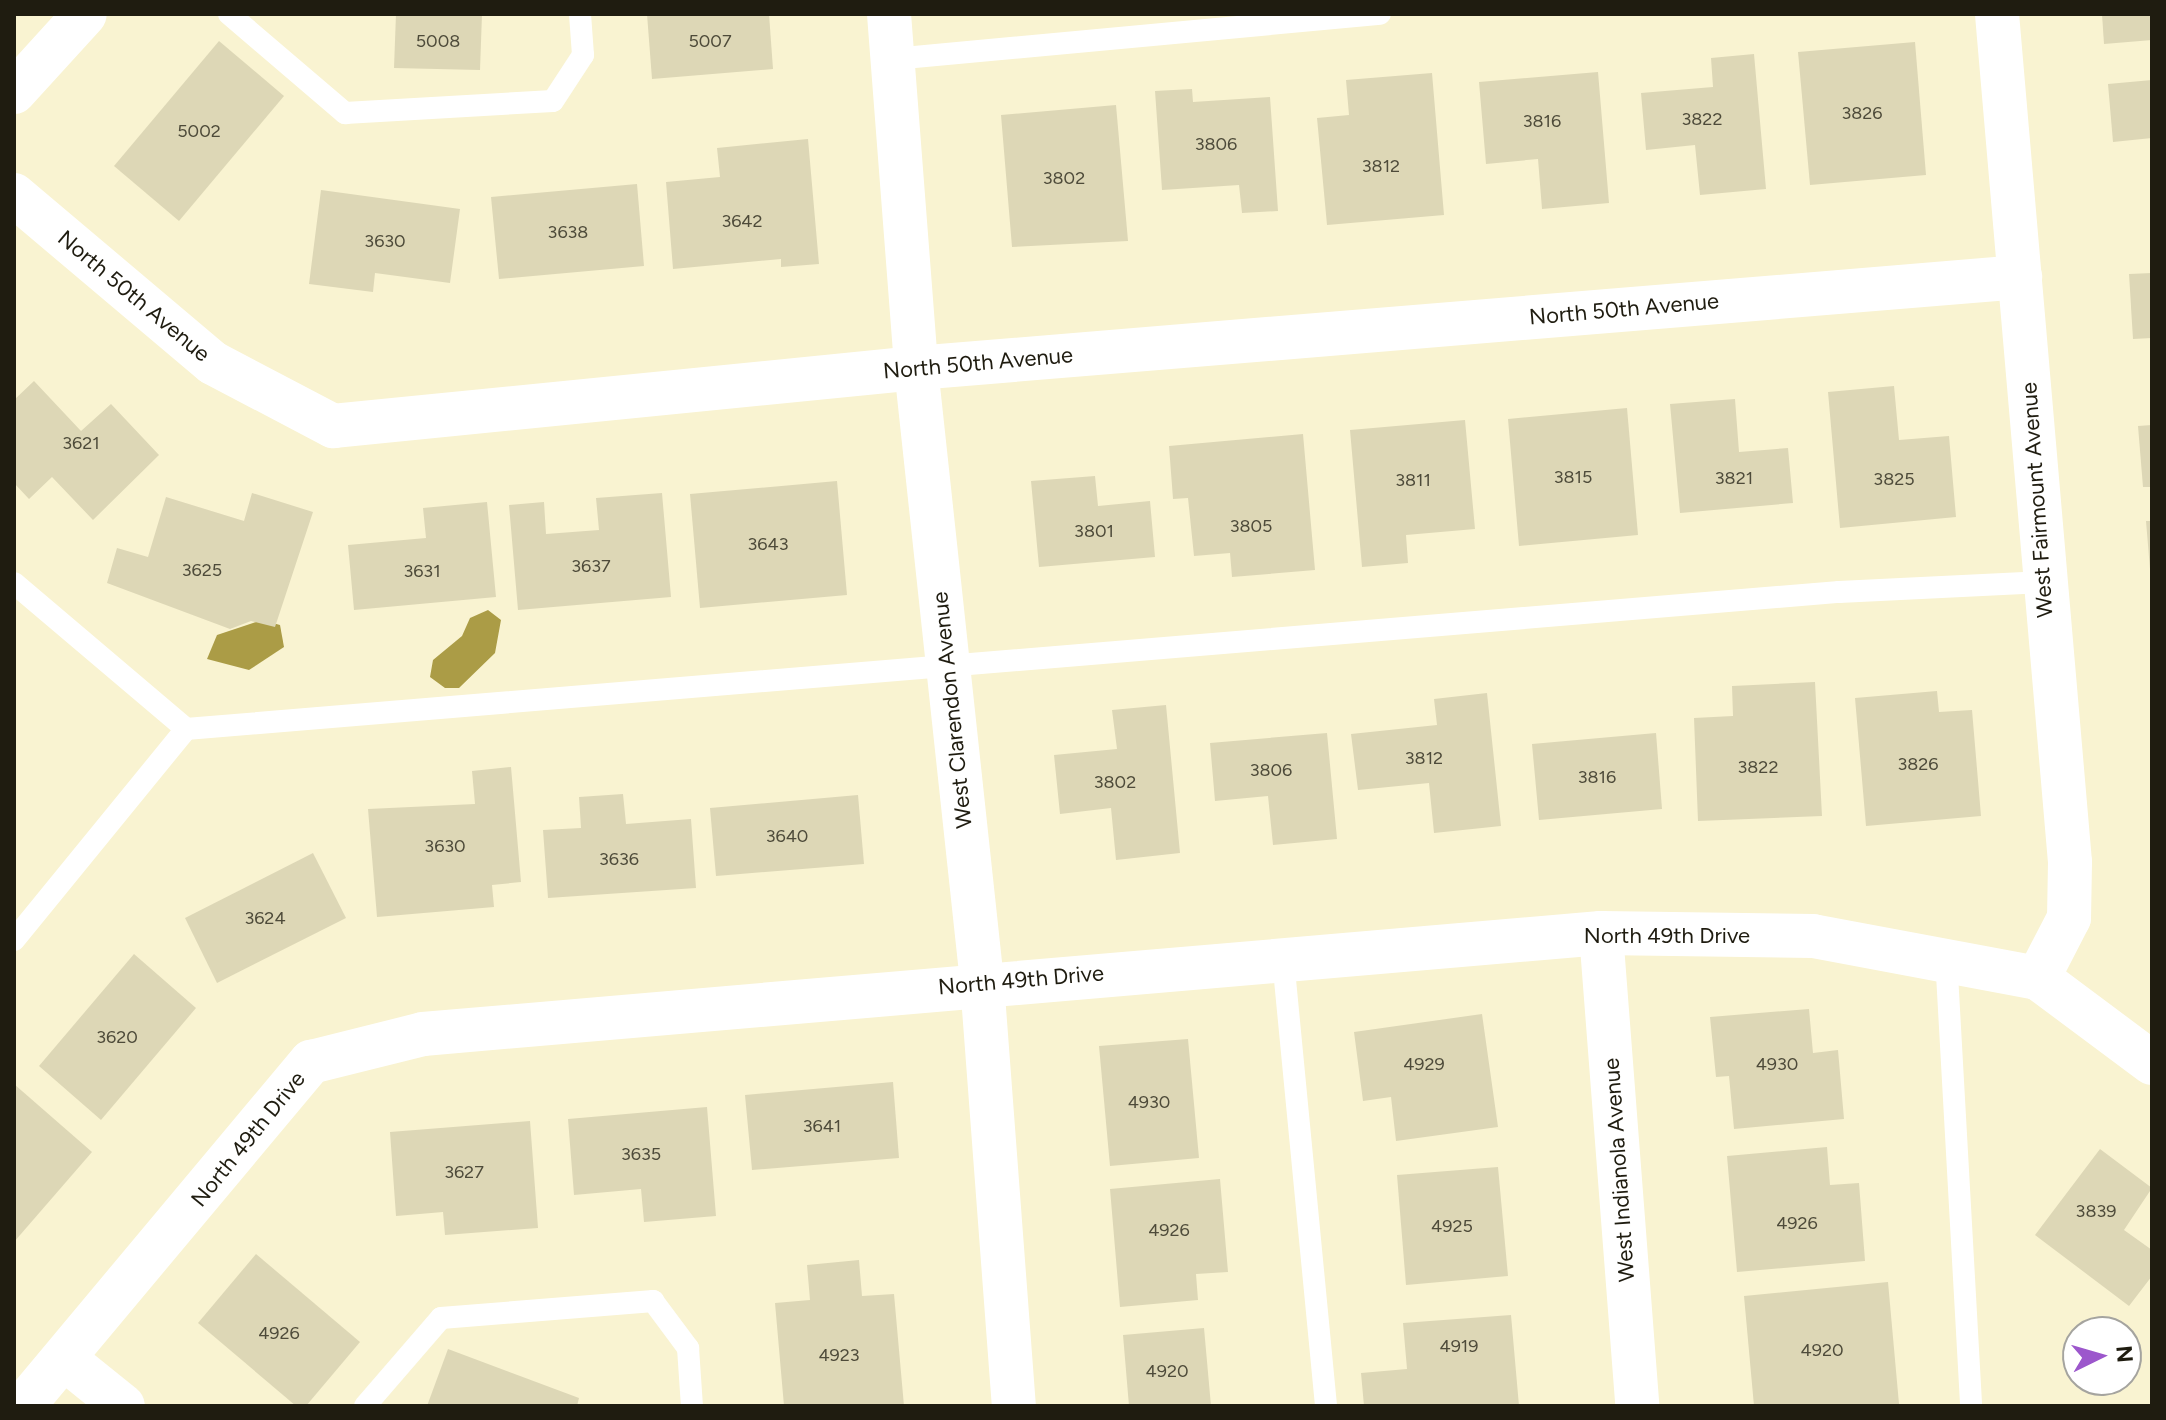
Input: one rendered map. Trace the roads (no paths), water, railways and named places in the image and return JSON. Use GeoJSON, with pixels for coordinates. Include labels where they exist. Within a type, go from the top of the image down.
{"type":"FeatureCollection","features":[{"type":"Feature","properties":{"kind":"street"},"geometry":{"type":"LineString","coordinates":[[14,92],[85,14]]}},
{"type":"Feature","properties":{"kind":"street","name":"West Clarendon Avenue"},"geometry":{"type":"LineString","coordinates":[[889,14],[916,368],[982,982],[1014,1406]]}},
{"type":"Feature","properties":{"kind":"street","name":"West Fairmount Avenue"},"geometry":{"type":"LineString","coordinates":[[1997,14],[2042,582],[2070,862],[2069,918],[2038,978]]}},
{"type":"Feature","properties":{"kind":"street","name":"North 50th Avenue"},"geometry":{"type":"LineString","coordinates":[[14,195],[213,363],[333,426],[916,368],[2020,277]]}},
{"type":"Feature","properties":{"kind":"street","name":"North 49th Drive"},"geometry":{"type":"LineString","coordinates":[[23,1406],[66,1360],[311,1062],[423,1034],[982,982],[1601,933],[1813,936],[1946,956],[2038,978],[2152,1063]]}},
{"type":"Feature","properties":{"kind":"street","name":"West Indianola Avenue"},"geometry":{"type":"LineString","coordinates":[[1601,933],[1637,1406]]}},
{"type":"Feature","properties":{"kind":"street"},"geometry":{"type":"LineString","coordinates":[[66,1360],[123,1406]]}},
{"type":"Feature","properties":{"kind":"lane"},"geometry":{"type":"LineString","coordinates":[[229,14],[345,113],[553,101],[583,55],[580,14]]}},
{"type":"Feature","properties":{"kind":"lane"},"geometry":{"type":"LineString","coordinates":[[893,59],[1380,14]]}},
{"type":"Feature","properties":{"kind":"lane"},"geometry":{"type":"LineString","coordinates":[[14,583],[186,729],[947,670],[1839,592],[2042,582]]}},
{"type":"Feature","properties":{"kind":"lane"},"geometry":{"type":"LineString","coordinates":[[14,940],[186,729]]}},
{"type":"Feature","properties":{"kind":"lane"},"geometry":{"type":"LineString","coordinates":[[1946,956],[1971,1406]]}},
{"type":"Feature","properties":{"kind":"lane"},"geometry":{"type":"LineString","coordinates":[[1283,959],[1326,1406]]}},
{"type":"Feature","properties":{"kind":"lane"},"geometry":{"type":"LineString","coordinates":[[365,1406],[441,1318],[653,1301],[688,1348],[692,1406]]}}]}
